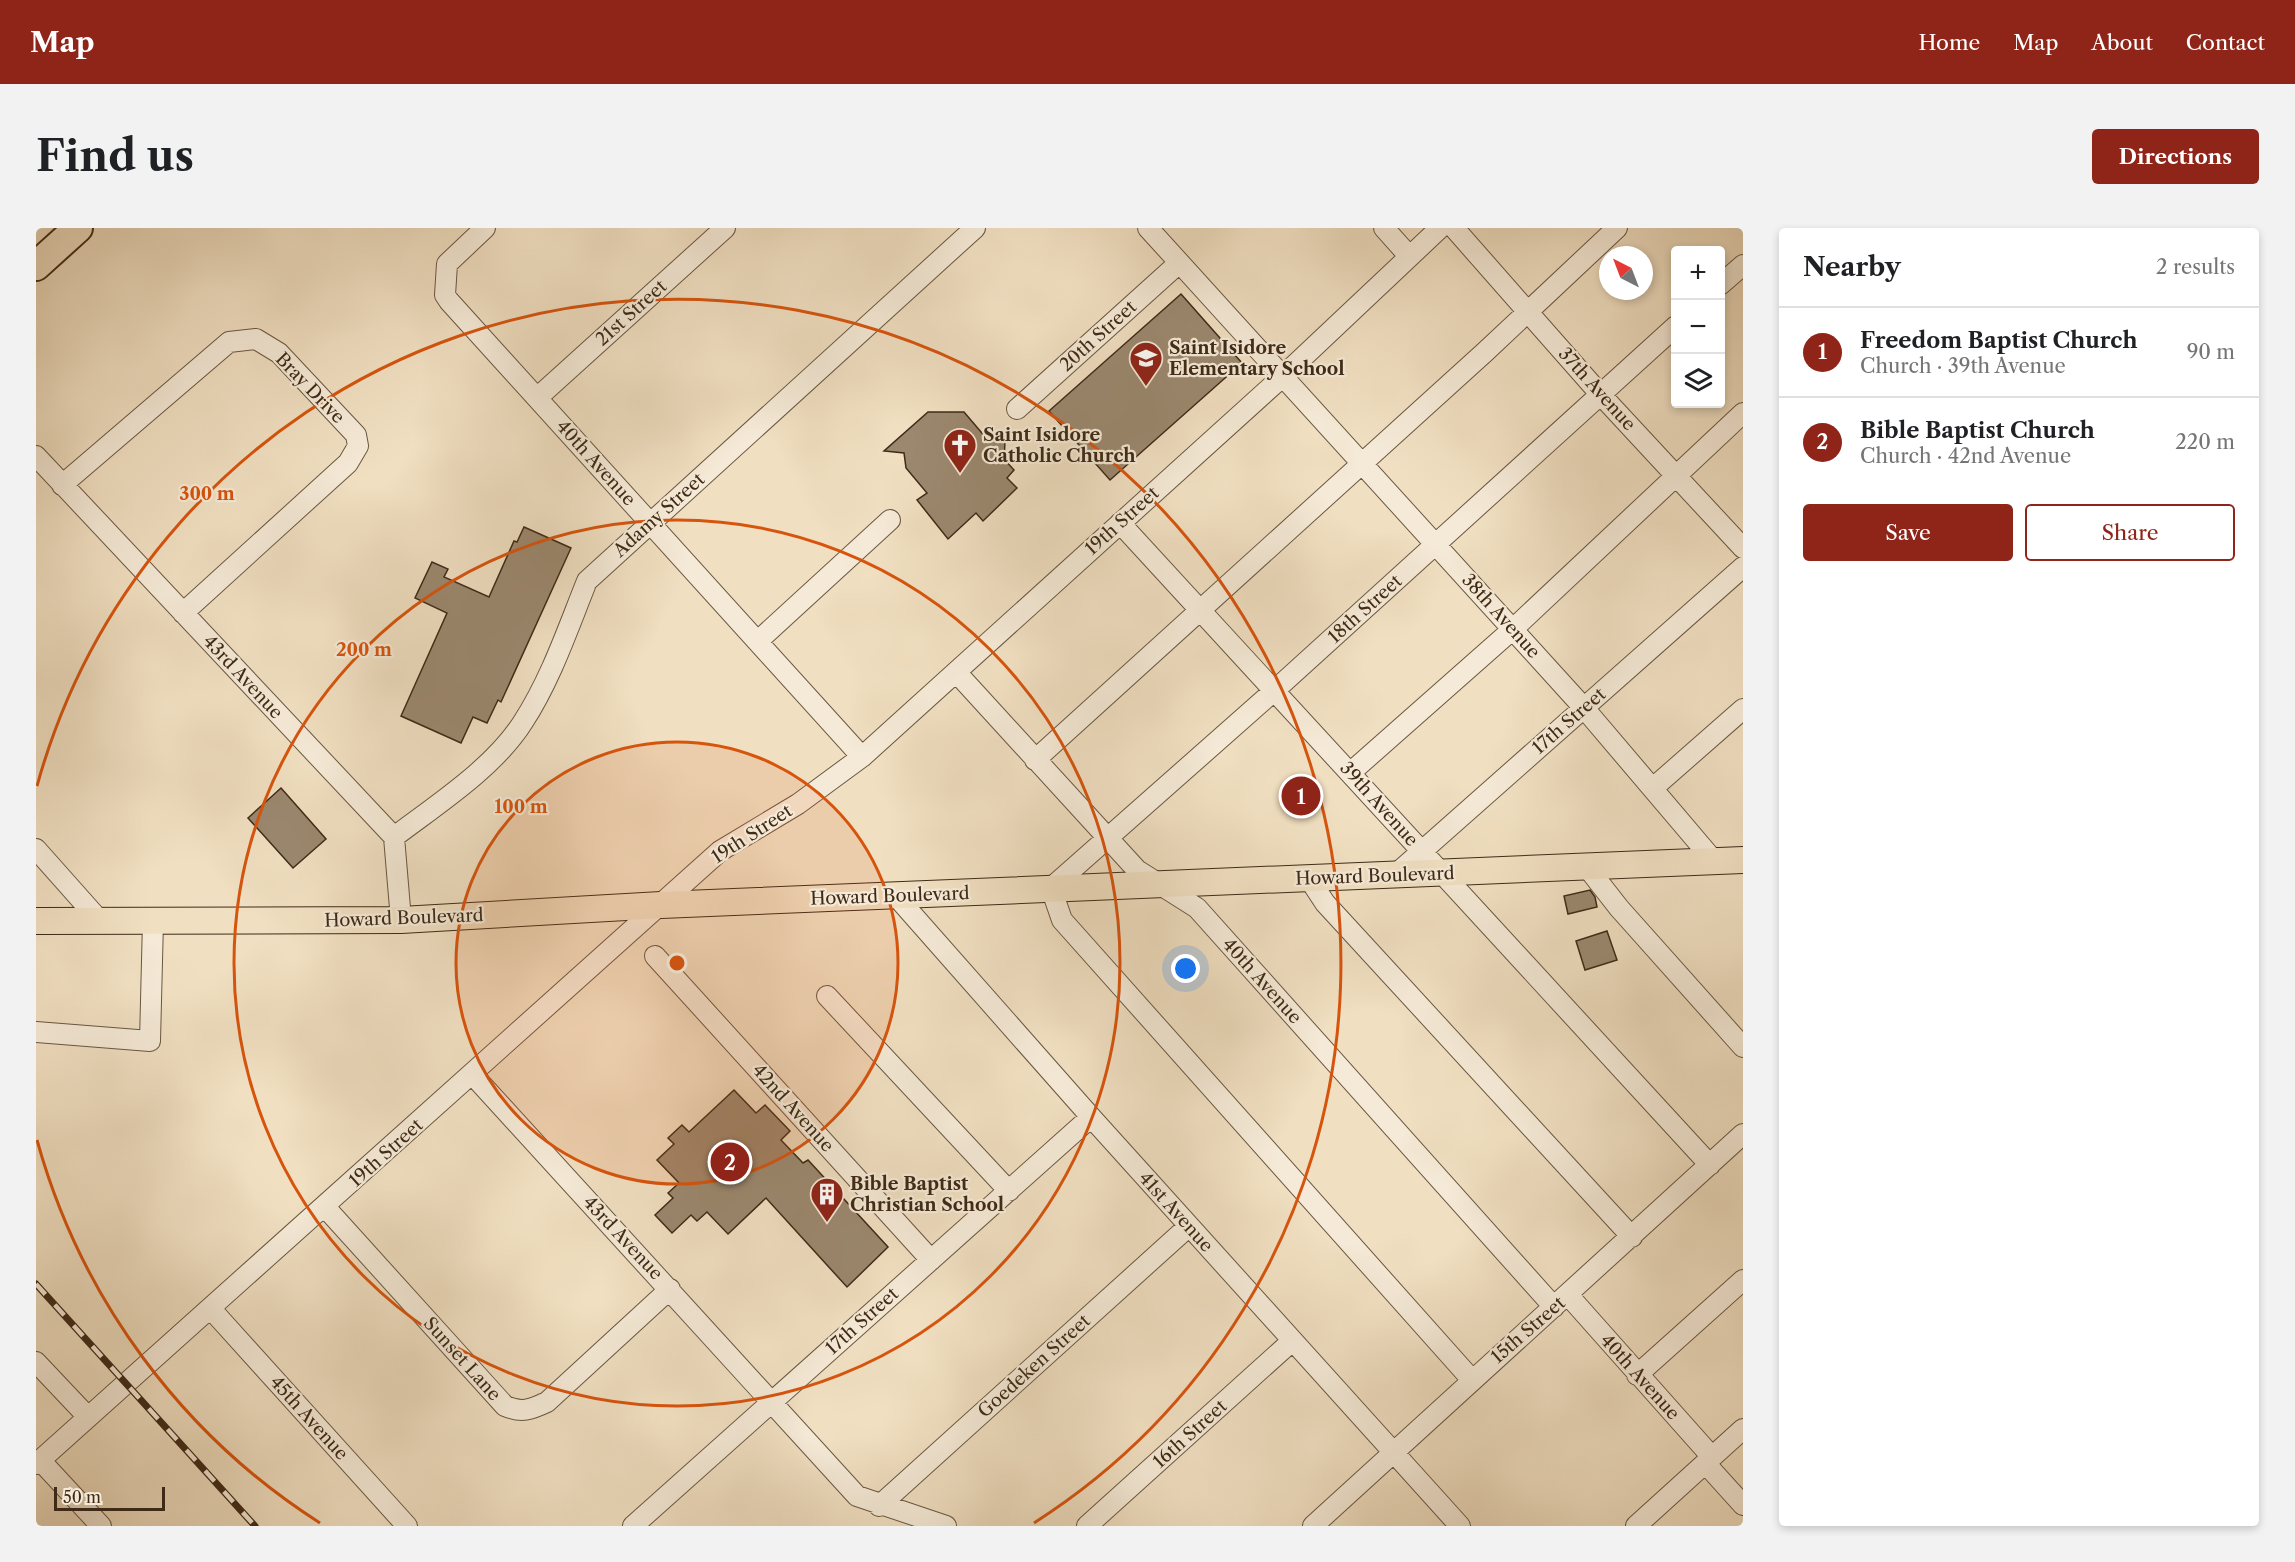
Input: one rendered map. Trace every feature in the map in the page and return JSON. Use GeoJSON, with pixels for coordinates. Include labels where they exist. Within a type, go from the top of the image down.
{"type":"FeatureCollection","features":[{"type":"Feature","properties":{"kind":"highway"},"geometry":{"type":"LineString","coordinates":[[36,266],[78,228]]}},
{"type":"Feature","properties":{"kind":"main road","name":"Howard Boulevard"},"geometry":{"type":"LineString","coordinates":[[36,921],[401,920],[661,905],[1051,888],[1159,886],[1308,877],[1733,864]]}},
{"type":"Feature","properties":{"kind":"street","name":"40th Avenue"},"geometry":{"type":"LineString","coordinates":[[484,228],[447,264],[445,295],[862,757]]}},
{"type":"Feature","properties":{"kind":"street","name":"21st Street"},"geometry":{"type":"LineString","coordinates":[[537,398],[725,228]]}},
{"type":"Feature","properties":{"kind":"street","name":"Adamy Street"},"geometry":{"type":"LineString","coordinates":[[394,837],[477,774],[522,723],[556,657],[587,581],[975,228]]}},
{"type":"Feature","properties":{"kind":"street","name":"38th Avenue"},"geometry":{"type":"LineString","coordinates":[[1148,228],[1513,629],[1653,788],[1733,864]]}},
{"type":"Feature","properties":{"kind":"street"},"geometry":{"type":"LineString","coordinates":[[1384,228],[1409,256]]}},
{"type":"Feature","properties":{"kind":"street","name":"19th Street"},"geometry":{"type":"LineString","coordinates":[[38,1462],[87,1416],[325,1208],[720,851],[798,804],[862,757],[1282,377],[1440,228]]}},
{"type":"Feature","properties":{"kind":"street","name":"37th Avenue"},"geometry":{"type":"LineString","coordinates":[[1454,228],[1601,395],[1743,548]]}},
{"type":"Feature","properties":{"kind":"street"},"geometry":{"type":"LineString","coordinates":[[1035,760],[1202,610],[1617,228]]}},
{"type":"Feature","properties":{"kind":"street","name":"20th Street"},"geometry":{"type":"LineString","coordinates":[[1017,410],[1179,263]]}},
{"type":"Feature","properties":{"kind":"street"},"geometry":{"type":"LineString","coordinates":[[1725,281],[1743,265]]}},
{"type":"Feature","properties":{"kind":"street","name":"18th Street"},"geometry":{"type":"LineString","coordinates":[[1051,888],[1275,690],[1671,331]]}},
{"type":"Feature","properties":{"kind":"street","name":"Bray Drive"},"geometry":{"type":"LineString","coordinates":[[62,485],[229,342],[256,339],[279,353],[356,435],[358,446],[348,463],[183,613]]}},
{"type":"Feature","properties":{"kind":"street"},"geometry":{"type":"LineString","coordinates":[[1350,773],[1513,629],[1743,413]]}},
{"type":"Feature","properties":{"kind":"street","name":"43rd Avenue"},"geometry":{"type":"LineString","coordinates":[[36,456],[394,837]]}},
{"type":"Feature","properties":{"kind":"street"},"geometry":{"type":"LineString","coordinates":[[758,641],[890,520]]}},
{"type":"Feature","properties":{"kind":"street","name":"39th Avenue"},"geometry":{"type":"LineString","coordinates":[[1120,523],[1710,1165]]}},
{"type":"Feature","properties":{"kind":"street","name":"17th Street"},"geometry":{"type":"LineString","coordinates":[[1395,875],[1743,567]]}},
{"type":"Feature","properties":{"kind":"street","name":"40th Avenue"},"geometry":{"type":"LineString","coordinates":[[956,672],[1137,870],[1197,908],[1561,1301],[1637,1375],[1709,1460],[1743,1505]]}},
{"type":"Feature","properties":{"kind":"street"},"geometry":{"type":"LineString","coordinates":[[1653,788],[1743,709]]}},
{"type":"Feature","properties":{"kind":"street"},"geometry":{"type":"LineString","coordinates":[[394,837],[401,920]]}},
{"type":"Feature","properties":{"kind":"street"},"geometry":{"type":"LineString","coordinates":[[36,849],[100,921]]}},
{"type":"Feature","properties":{"kind":"street"},"geometry":{"type":"LineString","coordinates":[[1587,867],[1619,908],[1743,1047]]}},
{"type":"Feature","properties":{"kind":"street"},"geometry":{"type":"LineString","coordinates":[[1308,877],[1325,903],[1632,1236]]}},
{"type":"Feature","properties":{"kind":"street"},"geometry":{"type":"LineString","coordinates":[[1051,888],[1062,920],[1472,1380]]}},
{"type":"Feature","properties":{"kind":"street","name":"41st Avenue"},"geometry":{"type":"LineString","coordinates":[[896,896],[1091,1118],[1460,1526]]}},
{"type":"Feature","properties":{"kind":"street"},"geometry":{"type":"LineString","coordinates":[[36,1032],[150,1041],[153,921]]}},
{"type":"Feature","properties":{"kind":"street","name":"42nd Avenue"},"geometry":{"type":"LineString","coordinates":[[655,956],[931,1260]]}},
{"type":"Feature","properties":{"kind":"street"},"geometry":{"type":"LineString","coordinates":[[827,996],[1009,1191]]}},
{"type":"Feature","properties":{"kind":"street","name":"43rd Avenue"},"geometry":{"type":"LineString","coordinates":[[473,1075],[857,1497],[946,1526]]}},
{"type":"Feature","properties":{"kind":"street","name":"17th Street"},"geometry":{"type":"LineString","coordinates":[[633,1526],[1091,1118]]}},
{"type":"Feature","properties":{"kind":"street","name":"15th Street"},"geometry":{"type":"LineString","coordinates":[[1313,1526],[1743,1134]]}},
{"type":"Feature","properties":{"kind":"street","name":"Sunset Lane"},"geometry":{"type":"LineString","coordinates":[[325,1208],[505,1406],[516,1411],[529,1411],[547,1402],[670,1289]]}},
{"type":"Feature","properties":{"kind":"street","name":"Goedeken Street"},"geometry":{"type":"LineString","coordinates":[[879,1506],[1189,1226]]}},
{"type":"Feature","properties":{"kind":"street"},"geometry":{"type":"LineString","coordinates":[[1637,1375],[1743,1280]]}},
{"type":"Feature","properties":{"kind":"street","name":"45th Avenue"},"geometry":{"type":"LineString","coordinates":[[211,1309],[407,1526]]}},
{"type":"Feature","properties":{"kind":"street","name":"16th Street"},"geometry":{"type":"LineString","coordinates":[[1087,1526],[1292,1341]]}},
{"type":"Feature","properties":{"kind":"street"},"geometry":{"type":"LineString","coordinates":[[36,1362],[87,1416]]}},
{"type":"Feature","properties":{"kind":"street"},"geometry":{"type":"LineString","coordinates":[[1636,1526],[1743,1429]]}},
{"type":"Feature","properties":{"kind":"street"},"geometry":{"type":"LineString","coordinates":[[38,1462],[101,1526]]}},
{"type":"Feature","properties":{"kind":"building","name":"Saint Isidore Elementary School"},"geometry":{"type":"Polygon","coordinates":[[[1181,294],[1242,363],[1110,480],[1049,411],[1181,294]]]}},
{"type":"Feature","properties":{"kind":"building","name":"Saint Isidore Catholic Church"},"geometry":{"type":"Polygon","coordinates":[[[928,412],[964,412],[987,439],[1005,442],[1004,459],[1014,470],[1007,478],[1017,488],[983,521],[976,513],[948,539],[917,500],[927,493],[906,468],[904,453],[884,451],[928,412]]]}},
{"type":"Feature","properties":{"kind":"building"},"geometry":{"type":"Polygon","coordinates":[[[524,527],[571,548],[501,702],[498,700],[487,723],[473,717],[461,743],[401,716],[447,613],[415,598],[432,562],[448,569],[444,577],[489,597],[514,541],[517,542],[524,527]]]}},
{"type":"Feature","properties":{"kind":"building"},"geometry":{"type":"Polygon","coordinates":[[[281,788],[326,839],[293,868],[248,818],[281,788]]]}},
{"type":"Feature","properties":{"kind":"building"},"geometry":{"type":"Polygon","coordinates":[[[1590,890],[1595,897],[1597,907],[1568,914],[1564,896],[1590,890]]]}},
{"type":"Feature","properties":{"kind":"building"},"geometry":{"type":"Polygon","coordinates":[[[1607,931],[1617,960],[1585,970],[1576,941],[1607,931]]]}},
{"type":"Feature","properties":{"kind":"building"},"geometry":{"type":"Polygon","coordinates":[[[734,1090],[756,1113],[765,1105],[790,1131],[781,1140],[803,1163],[808,1160],[888,1247],[847,1287],[766,1198],[728,1234],[707,1212],[697,1221],[691,1215],[672,1233],[655,1215],[673,1198],[668,1193],[679,1183],[657,1160],[674,1144],[668,1138],[682,1125],[689,1132],[734,1090]]]}},
{"type":"Feature","properties":{"kind":"railway"},"geometry":{"type":"LineString","coordinates":[[36,1284],[255,1526]]}},
{"type":"Feature","properties":{"kind":"place","name":"Saint Isidore Elementary School"},"geometry":{"type":"Point","coordinates":[1146,387]}},
{"type":"Feature","properties":{"kind":"place","name":"Saint Isidore Catholic Church"},"geometry":{"type":"Point","coordinates":[960,474]}},
{"type":"Feature","properties":{"kind":"place","name":"Freedom Baptist Church"},"geometry":{"type":"Point","coordinates":[1301,796]}},
{"type":"Feature","properties":{"kind":"place","name":"Bible Baptist Church"},"geometry":{"type":"Point","coordinates":[730,1162]}},
{"type":"Feature","properties":{"kind":"place","name":"Bible Baptist Christian School"},"geometry":{"type":"Point","coordinates":[827,1223]}}]}
